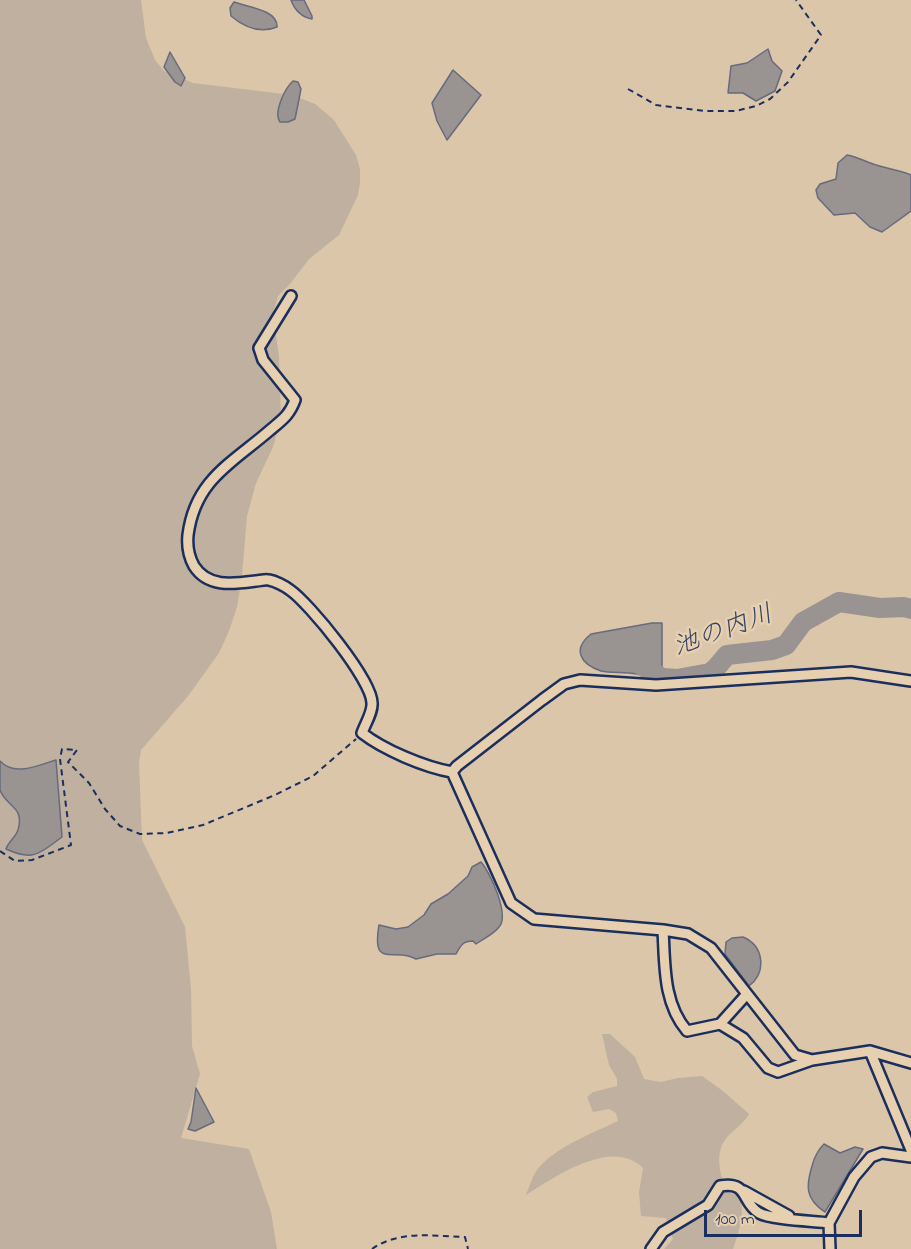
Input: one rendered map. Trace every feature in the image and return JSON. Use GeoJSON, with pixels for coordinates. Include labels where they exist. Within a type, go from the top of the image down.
{"type":"FeatureCollection","features":[{"type":"Feature","properties":{"kind":"street"},"geometry":{"type":"LineString","coordinates":[[291,296],[259,348],[263,360],[295,400],[290,412],[254,445],[221,468],[205,488],[191,519],[187,538],[190,559],[200,575],[218,584],[269,580],[290,590],[338,643],[370,690],[373,704],[362,733],[372,741],[417,762],[438,770],[452,772]]}},
{"type":"Feature","properties":{"kind":"street"},"geometry":{"type":"LineString","coordinates":[[452,772],[564,684],[580,680],[656,685],[851,672],[911,681]]}},
{"type":"Feature","properties":{"kind":"street"},"geometry":{"type":"LineString","coordinates":[[452,772],[511,903],[534,920],[688,934],[711,948],[795,1055],[812,1060]]}},
{"type":"Feature","properties":{"kind":"street"},"geometry":{"type":"LineString","coordinates":[[663,930],[666,984],[678,1020],[687,1031],[720,1024],[747,994]]}},
{"type":"Feature","properties":{"kind":"street"},"geometry":{"type":"LineString","coordinates":[[720,1024],[743,1038],[768,1068],[778,1072],[812,1060],[870,1051],[911,1063]]}},
{"type":"Feature","properties":{"kind":"street"},"geometry":{"type":"LineString","coordinates":[[870,1051],[911,1150]]}},
{"type":"Feature","properties":{"kind":"street"},"geometry":{"type":"LineString","coordinates":[[830,1249],[829,1223],[854,1177],[871,1157],[882,1153],[911,1157]]}},
{"type":"Feature","properties":{"kind":"street"},"geometry":{"type":"LineString","coordinates":[[651,1249],[663,1232],[708,1205],[720,1186],[729,1185],[742,1189],[751,1205],[759,1213],[829,1223]]}},
{"type":"Feature","properties":{"kind":"path"},"geometry":{"type":"LineString","coordinates":[[628,89],[656,105],[705,111],[736,111],[756,106],[770,99],[788,82],[821,35],[796,0]]}},
{"type":"Feature","properties":{"kind":"path"},"geometry":{"type":"LineString","coordinates":[[0,851],[15,861],[32,860],[71,845],[60,759],[62,749],[76,750],[68,762],[89,783],[105,809],[120,825],[140,834],[167,833],[203,825],[314,776],[362,733]]}},
{"type":"Feature","properties":{"kind":"path"},"geometry":{"type":"LineString","coordinates":[[372,1249],[385,1240],[413,1235],[465,1237],[468,1249]]}},
{"type":"Feature","properties":{"kind":"shaded area"},"geometry":{"type":"Polygon","coordinates":[[[0,0],[141,0],[146,38],[155,60],[164,71],[193,83],[292,95],[315,104],[334,120],[356,155],[360,169],[358,195],[339,235],[309,259],[278,296],[273,313],[279,357],[281,417],[273,447],[256,483],[247,516],[237,607],[229,631],[219,653],[188,696],[141,750],[139,763],[142,840],[185,927],[191,989],[192,1046],[200,1074],[181,1138],[249,1149],[271,1212],[277,1249],[0,1249],[0,789],[19,816],[20,821],[15,836],[7,846],[29,857],[21,770],[4,766],[0,761],[0,0]]]}},
{"type":"Feature","properties":{"kind":"shaded area"},"geometry":{"type":"Polygon","coordinates":[[[291,0],[304,0],[312,19],[299,13],[291,0]]]}},
{"type":"Feature","properties":{"kind":"shaded area"},"geometry":{"type":"Polygon","coordinates":[[[234,2],[268,13],[276,21],[277,27],[264,30],[241,23],[231,16],[230,8],[234,2]]]}},
{"type":"Feature","properties":{"kind":"shaded area"},"geometry":{"type":"Polygon","coordinates":[[[768,49],[772,61],[782,71],[775,91],[756,101],[743,93],[728,93],[731,66],[747,63],[768,49]]]}},
{"type":"Feature","properties":{"kind":"shaded area"},"geometry":{"type":"Polygon","coordinates":[[[170,52],[185,78],[181,86],[175,82],[164,67],[170,52]]]}},
{"type":"Feature","properties":{"kind":"shaded area"},"geometry":{"type":"Polygon","coordinates":[[[453,70],[481,95],[447,140],[437,121],[432,103],[453,70]]]}},
{"type":"Feature","properties":{"kind":"shaded area"},"geometry":{"type":"Polygon","coordinates":[[[293,81],[298,82],[301,89],[295,119],[280,122],[278,113],[281,101],[293,81]]]}},
{"type":"Feature","properties":{"kind":"shaded area"},"geometry":{"type":"Polygon","coordinates":[[[847,155],[911,175],[911,211],[882,232],[870,227],[855,213],[834,215],[818,198],[816,190],[820,184],[836,179],[838,163],[847,155]]]}},
{"type":"Feature","properties":{"kind":"shaded area"},"geometry":{"type":"Polygon","coordinates":[[[662,623],[662,678],[601,671],[588,664],[581,655],[582,645],[591,634],[662,623]]]}},
{"type":"Feature","properties":{"kind":"shaded area"},"geometry":{"type":"Polygon","coordinates":[[[56,760],[62,837],[36,854],[23,855],[6,849],[17,833],[19,816],[0,790],[0,761],[6,766],[19,769],[35,767],[56,760]]]}},
{"type":"Feature","properties":{"kind":"shaded area"},"geometry":{"type":"Polygon","coordinates":[[[481,862],[494,884],[501,904],[502,921],[494,932],[476,944],[473,941],[465,943],[456,954],[437,954],[416,959],[382,953],[378,948],[377,939],[379,925],[396,929],[408,927],[424,915],[431,904],[448,894],[468,876],[472,867],[481,862]]]}},
{"type":"Feature","properties":{"kind":"shaded area"},"geometry":{"type":"Polygon","coordinates":[[[743,937],[755,946],[761,960],[759,974],[749,986],[725,954],[726,942],[732,938],[743,937]]]}},
{"type":"Feature","properties":{"kind":"shaded area"},"geometry":{"type":"Polygon","coordinates":[[[602,1034],[610,1034],[635,1057],[644,1079],[661,1082],[702,1076],[749,1114],[729,1135],[719,1155],[726,1191],[740,1197],[742,1210],[741,1223],[733,1249],[664,1249],[673,1239],[666,1218],[641,1216],[639,1192],[643,1168],[630,1160],[616,1157],[600,1158],[584,1163],[526,1195],[535,1173],[551,1156],[573,1142],[618,1121],[616,1113],[609,1109],[593,1112],[587,1097],[593,1092],[617,1086],[617,1079],[609,1065],[602,1034]]]}},
{"type":"Feature","properties":{"kind":"shaded area"},"geometry":{"type":"Polygon","coordinates":[[[196,1088],[214,1122],[195,1131],[188,1129],[196,1088]]]}},
{"type":"Feature","properties":{"kind":"shaded area"},"geometry":{"type":"Polygon","coordinates":[[[824,1144],[840,1153],[855,1147],[863,1149],[825,1212],[814,1202],[808,1186],[814,1160],[824,1144]]]}},
{"type":"Feature","properties":{"kind":"waterway","name":"池の内川"},"geometry":{"type":"LineString","coordinates":[[641,665],[662,678],[677,679],[710,673],[727,655],[772,650],[786,645],[803,622],[839,602],[880,608],[911,609]]}}]}
